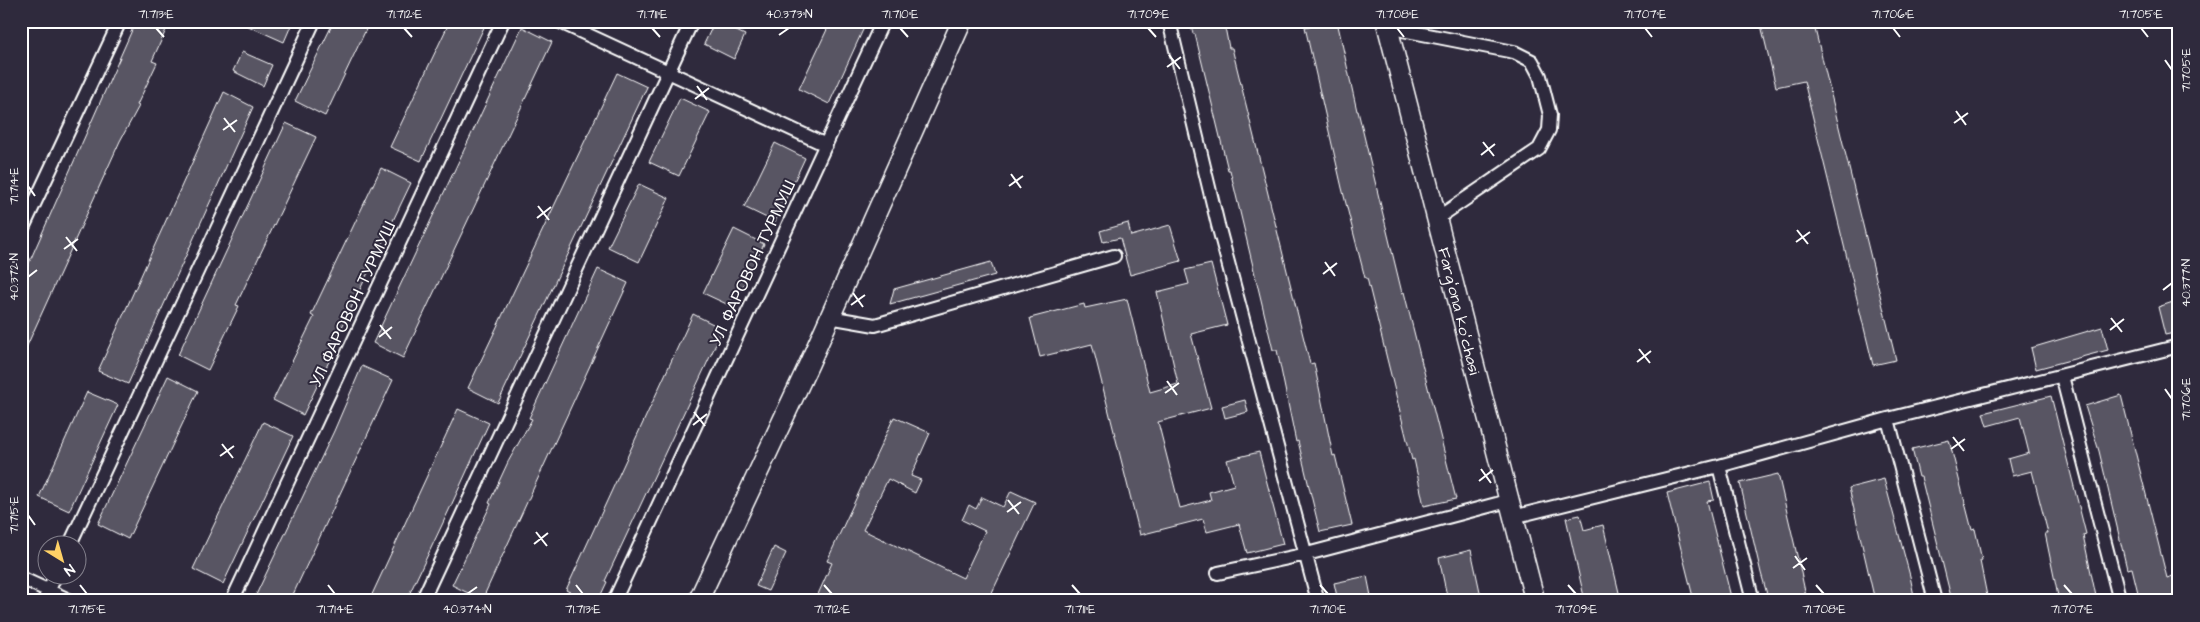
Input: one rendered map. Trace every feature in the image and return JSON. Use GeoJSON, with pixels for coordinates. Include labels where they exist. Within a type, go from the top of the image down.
{"type":"FeatureCollection","features":[{"type":"Feature","properties":{"kind":"main road"},"geometry":{"type":"LineString","coordinates":[[698,601],[829,317],[962,21]]}},
{"type":"Feature","properties":{"kind":"main road","name":"Fargʻona koʻchasi"},"geometry":{"type":"LineString","coordinates":[[1387,24],[1535,601]]}},
{"type":"Feature","properties":{"kind":"street"},"geometry":{"type":"LineString","coordinates":[[21,232],[120,21]]}},
{"type":"Feature","properties":{"kind":"street"},"geometry":{"type":"LineString","coordinates":[[75,534],[314,21]]}},
{"type":"Feature","properties":{"kind":"street","name":"УЛ ФАРОВОН ТУРМУШ"},"geometry":{"type":"LineString","coordinates":[[232,601],[503,21]]}},
{"type":"Feature","properties":{"kind":"street"},"geometry":{"type":"LineString","coordinates":[[558,21],[826,145]]}},
{"type":"Feature","properties":{"kind":"street"},"geometry":{"type":"LineString","coordinates":[[422,601],[692,21]]}},
{"type":"Feature","properties":{"kind":"street","name":"УЛ ФАРОВОН ТУРМУШ"},"geometry":{"type":"LineString","coordinates":[[614,601],[884,21]]}},
{"type":"Feature","properties":{"kind":"street"},"geometry":{"type":"LineString","coordinates":[[1169,21],[1218,225],[1318,601]]}},
{"type":"Feature","properties":{"kind":"street"},"geometry":{"type":"LineString","coordinates":[[1387,24],[1514,52],[1532,61],[1540,76],[1550,115],[1549,130],[1539,149],[1436,219]]}},
{"type":"Feature","properties":{"kind":"street"},"geometry":{"type":"LineString","coordinates":[[829,317],[875,324],[1114,256]]}},
{"type":"Feature","properties":{"kind":"street"},"geometry":{"type":"LineString","coordinates":[[1218,574],[1510,509],[1719,466],[1888,419],[2179,346]]}},
{"type":"Feature","properties":{"kind":"street"},"geometry":{"type":"LineString","coordinates":[[2062,376],[2120,601]]}},
{"type":"Feature","properties":{"kind":"street"},"geometry":{"type":"LineString","coordinates":[[1888,419],[1935,601]]}},
{"type":"Feature","properties":{"kind":"street"},"geometry":{"type":"LineString","coordinates":[[1719,466],[1753,601]]}},
{"type":"Feature","properties":{"kind":"street"},"geometry":{"type":"LineString","coordinates":[[21,578],[46,596],[71,601]]}},
{"type":"Feature","properties":{"kind":"street"},"geometry":{"type":"LineString","coordinates":[[46,596],[51,584]]}},
{"type":"Feature","properties":{"kind":"building"},"geometry":{"type":"Polygon","coordinates":[[[136,21],[170,21],[152,61],[157,63],[137,105],[139,106],[120,141],[21,359],[21,281],[136,21]]]}},
{"type":"Feature","properties":{"kind":"building"},"geometry":{"type":"Polygon","coordinates":[[[237,21],[293,21],[284,42],[237,21]]]}},
{"type":"Feature","properties":{"kind":"building"},"geometry":{"type":"Polygon","coordinates":[[[334,21],[370,21],[325,116],[295,101],[334,21]]]}},
{"type":"Feature","properties":{"kind":"building"},"geometry":{"type":"Polygon","coordinates":[[[450,21],[487,21],[421,161],[390,147],[450,21]]]}},
{"type":"Feature","properties":{"kind":"building"},"geometry":{"type":"Polygon","coordinates":[[[715,21],[745,35],[734,59],[704,44],[715,21]]]}},
{"type":"Feature","properties":{"kind":"building"},"geometry":{"type":"Polygon","coordinates":[[[831,21],[867,21],[829,104],[799,89],[831,21]]]}},
{"type":"Feature","properties":{"kind":"building"},"geometry":{"type":"Polygon","coordinates":[[[1190,21],[1228,21],[1228,26],[1225,27],[1229,48],[1232,48],[1310,364],[1314,363],[1333,456],[1335,455],[1352,525],[1320,532],[1298,441],[1296,442],[1277,350],[1273,350],[1230,170],[1228,170],[1195,34],[1193,34],[1190,21]]]}},
{"type":"Feature","properties":{"kind":"building"},"geometry":{"type":"Polygon","coordinates":[[[1337,21],[1402,293],[1404,292],[1456,499],[1424,506],[1414,459],[1412,460],[1367,278],[1365,278],[1342,188],[1305,27],[1337,21]]]}},
{"type":"Feature","properties":{"kind":"building"},"geometry":{"type":"Polygon","coordinates":[[[1760,21],[1813,21],[1896,360],[1873,365],[1804,81],[1776,87],[1760,21]]]}},
{"type":"Feature","properties":{"kind":"building"},"geometry":{"type":"Polygon","coordinates":[[[522,27],[552,42],[403,358],[373,343],[522,27]]]}},
{"type":"Feature","properties":{"kind":"building"},"geometry":{"type":"Polygon","coordinates":[[[242,52],[272,65],[263,86],[233,71],[242,52]]]}},
{"type":"Feature","properties":{"kind":"building"},"geometry":{"type":"Polygon","coordinates":[[[617,73],[647,87],[498,403],[468,388],[617,73]]]}},
{"type":"Feature","properties":{"kind":"building"},"geometry":{"type":"Polygon","coordinates":[[[224,92],[253,107],[128,384],[98,371],[224,92]]]}},
{"type":"Feature","properties":{"kind":"building"},"geometry":{"type":"Polygon","coordinates":[[[680,98],[710,112],[679,176],[649,162],[680,98]]]}},
{"type":"Feature","properties":{"kind":"building"},"geometry":{"type":"Polygon","coordinates":[[[286,123],[316,137],[236,305],[239,306],[208,370],[178,355],[286,123]]]}},
{"type":"Feature","properties":{"kind":"building"},"geometry":{"type":"Polygon","coordinates":[[[775,143],[805,158],[775,222],[744,207],[775,143]]]}},
{"type":"Feature","properties":{"kind":"building"},"geometry":{"type":"Polygon","coordinates":[[[381,168],[411,183],[331,350],[334,351],[303,415],[273,400],[314,317],[311,315],[381,168]]]}},
{"type":"Feature","properties":{"kind":"building"},"geometry":{"type":"Polygon","coordinates":[[[639,184],[669,198],[639,262],[608,247],[639,184]]]}},
{"type":"Feature","properties":{"kind":"building"},"geometry":{"type":"Polygon","coordinates":[[[1128,223],[1131,236],[1170,225],[1181,261],[1130,275],[1120,238],[1103,242],[1100,231],[1128,223]]]}},
{"type":"Feature","properties":{"kind":"building"},"geometry":{"type":"Polygon","coordinates":[[[734,229],[764,244],[733,307],[703,293],[734,229]]]}},
{"type":"Feature","properties":{"kind":"building"},"geometry":{"type":"Polygon","coordinates":[[[991,262],[995,275],[890,304],[894,289],[991,262]]]}},
{"type":"Feature","properties":{"kind":"building"},"geometry":{"type":"Polygon","coordinates":[[[1211,264],[1227,325],[1191,334],[1211,408],[1158,422],[1180,508],[1211,500],[1209,492],[1234,485],[1227,460],[1259,452],[1283,544],[1247,553],[1239,524],[1207,532],[1203,519],[1140,535],[1092,344],[1040,357],[1030,318],[1084,304],[1085,308],[1127,299],[1150,392],[1178,384],[1157,292],[1189,284],[1185,270],[1211,264]]]}},
{"type":"Feature","properties":{"kind":"building"},"geometry":{"type":"Polygon","coordinates":[[[598,269],[628,283],[482,600],[452,585],[491,504],[489,503],[508,462],[532,419],[529,418],[598,269]]]}},
{"type":"Feature","properties":{"kind":"building"},"geometry":{"type":"Polygon","coordinates":[[[2179,300],[2179,332],[2165,335],[2158,307],[2179,300]]]}},
{"type":"Feature","properties":{"kind":"building"},"geometry":{"type":"Polygon","coordinates":[[[693,314],[723,329],[605,581],[607,582],[598,601],[587,601],[566,590],[693,314]]]}},
{"type":"Feature","properties":{"kind":"building"},"geometry":{"type":"Polygon","coordinates":[[[2102,327],[2108,350],[2036,369],[2031,348],[2102,327]]]}},
{"type":"Feature","properties":{"kind":"building"},"geometry":{"type":"Polygon","coordinates":[[[362,366],[393,380],[290,601],[263,601],[255,597],[334,431],[362,366]]]}},
{"type":"Feature","properties":{"kind":"building"},"geometry":{"type":"Polygon","coordinates":[[[168,376],[198,391],[128,539],[98,524],[168,376]]]}},
{"type":"Feature","properties":{"kind":"building"},"geometry":{"type":"Polygon","coordinates":[[[87,392],[118,405],[69,511],[39,497],[87,392]]]}},
{"type":"Feature","properties":{"kind":"building"},"geometry":{"type":"Polygon","coordinates":[[[2121,395],[2167,578],[2173,576],[2179,601],[2140,601],[2132,568],[2127,569],[2099,451],[2085,406],[2121,395]]]}},
{"type":"Feature","properties":{"kind":"building"},"geometry":{"type":"Polygon","coordinates":[[[2051,396],[2086,534],[2083,535],[2097,601],[2059,601],[2045,533],[2048,533],[2032,471],[2012,476],[2008,459],[2029,453],[2020,417],[1987,426],[1983,413],[2051,396]]]}},
{"type":"Feature","properties":{"kind":"building"},"geometry":{"type":"Polygon","coordinates":[[[1245,400],[1248,412],[1225,418],[1222,406],[1245,400]]]}},
{"type":"Feature","properties":{"kind":"building"},"geometry":{"type":"Polygon","coordinates":[[[458,409],[489,423],[450,508],[406,601],[369,601],[458,409]]]}},
{"type":"Feature","properties":{"kind":"building"},"geometry":{"type":"Polygon","coordinates":[[[894,417],[930,433],[911,476],[921,480],[915,493],[888,479],[863,530],[963,578],[985,531],[962,520],[969,505],[976,509],[982,497],[1003,507],[1011,491],[1035,502],[988,601],[815,601],[832,563],[827,561],[894,417]]]}},
{"type":"Feature","properties":{"kind":"building"},"geometry":{"type":"Polygon","coordinates":[[[263,422],[293,436],[223,584],[193,569],[263,422]]]}},
{"type":"Feature","properties":{"kind":"building"},"geometry":{"type":"Polygon","coordinates":[[[1949,440],[1972,530],[1975,529],[1988,601],[1952,601],[1921,477],[1919,477],[1912,449],[1949,440]]]}},
{"type":"Feature","properties":{"kind":"building"},"geometry":{"type":"Polygon","coordinates":[[[1778,474],[1807,601],[1769,601],[1740,483],[1778,474]]]}},
{"type":"Feature","properties":{"kind":"building"},"geometry":{"type":"Polygon","coordinates":[[[1884,479],[1915,601],[1875,601],[1849,488],[1884,479]]]}},
{"type":"Feature","properties":{"kind":"building"},"geometry":{"type":"Polygon","coordinates":[[[1710,482],[1714,500],[1707,501],[1732,601],[1694,601],[1667,493],[1710,482]]]}},
{"type":"Feature","properties":{"kind":"building"},"geometry":{"type":"Polygon","coordinates":[[[1580,515],[1584,530],[1603,525],[1621,601],[1585,601],[1566,518],[1580,515]]]}},
{"type":"Feature","properties":{"kind":"building"},"geometry":{"type":"Polygon","coordinates":[[[774,547],[786,553],[768,591],[756,586],[774,547]]]}},
{"type":"Feature","properties":{"kind":"building"},"geometry":{"type":"Polygon","coordinates":[[[1471,550],[1482,601],[1448,601],[1439,558],[1471,550]]]}},
{"type":"Feature","properties":{"kind":"building"},"geometry":{"type":"Polygon","coordinates":[[[1367,576],[1372,601],[1338,601],[1334,583],[1367,576]]]}}]}
